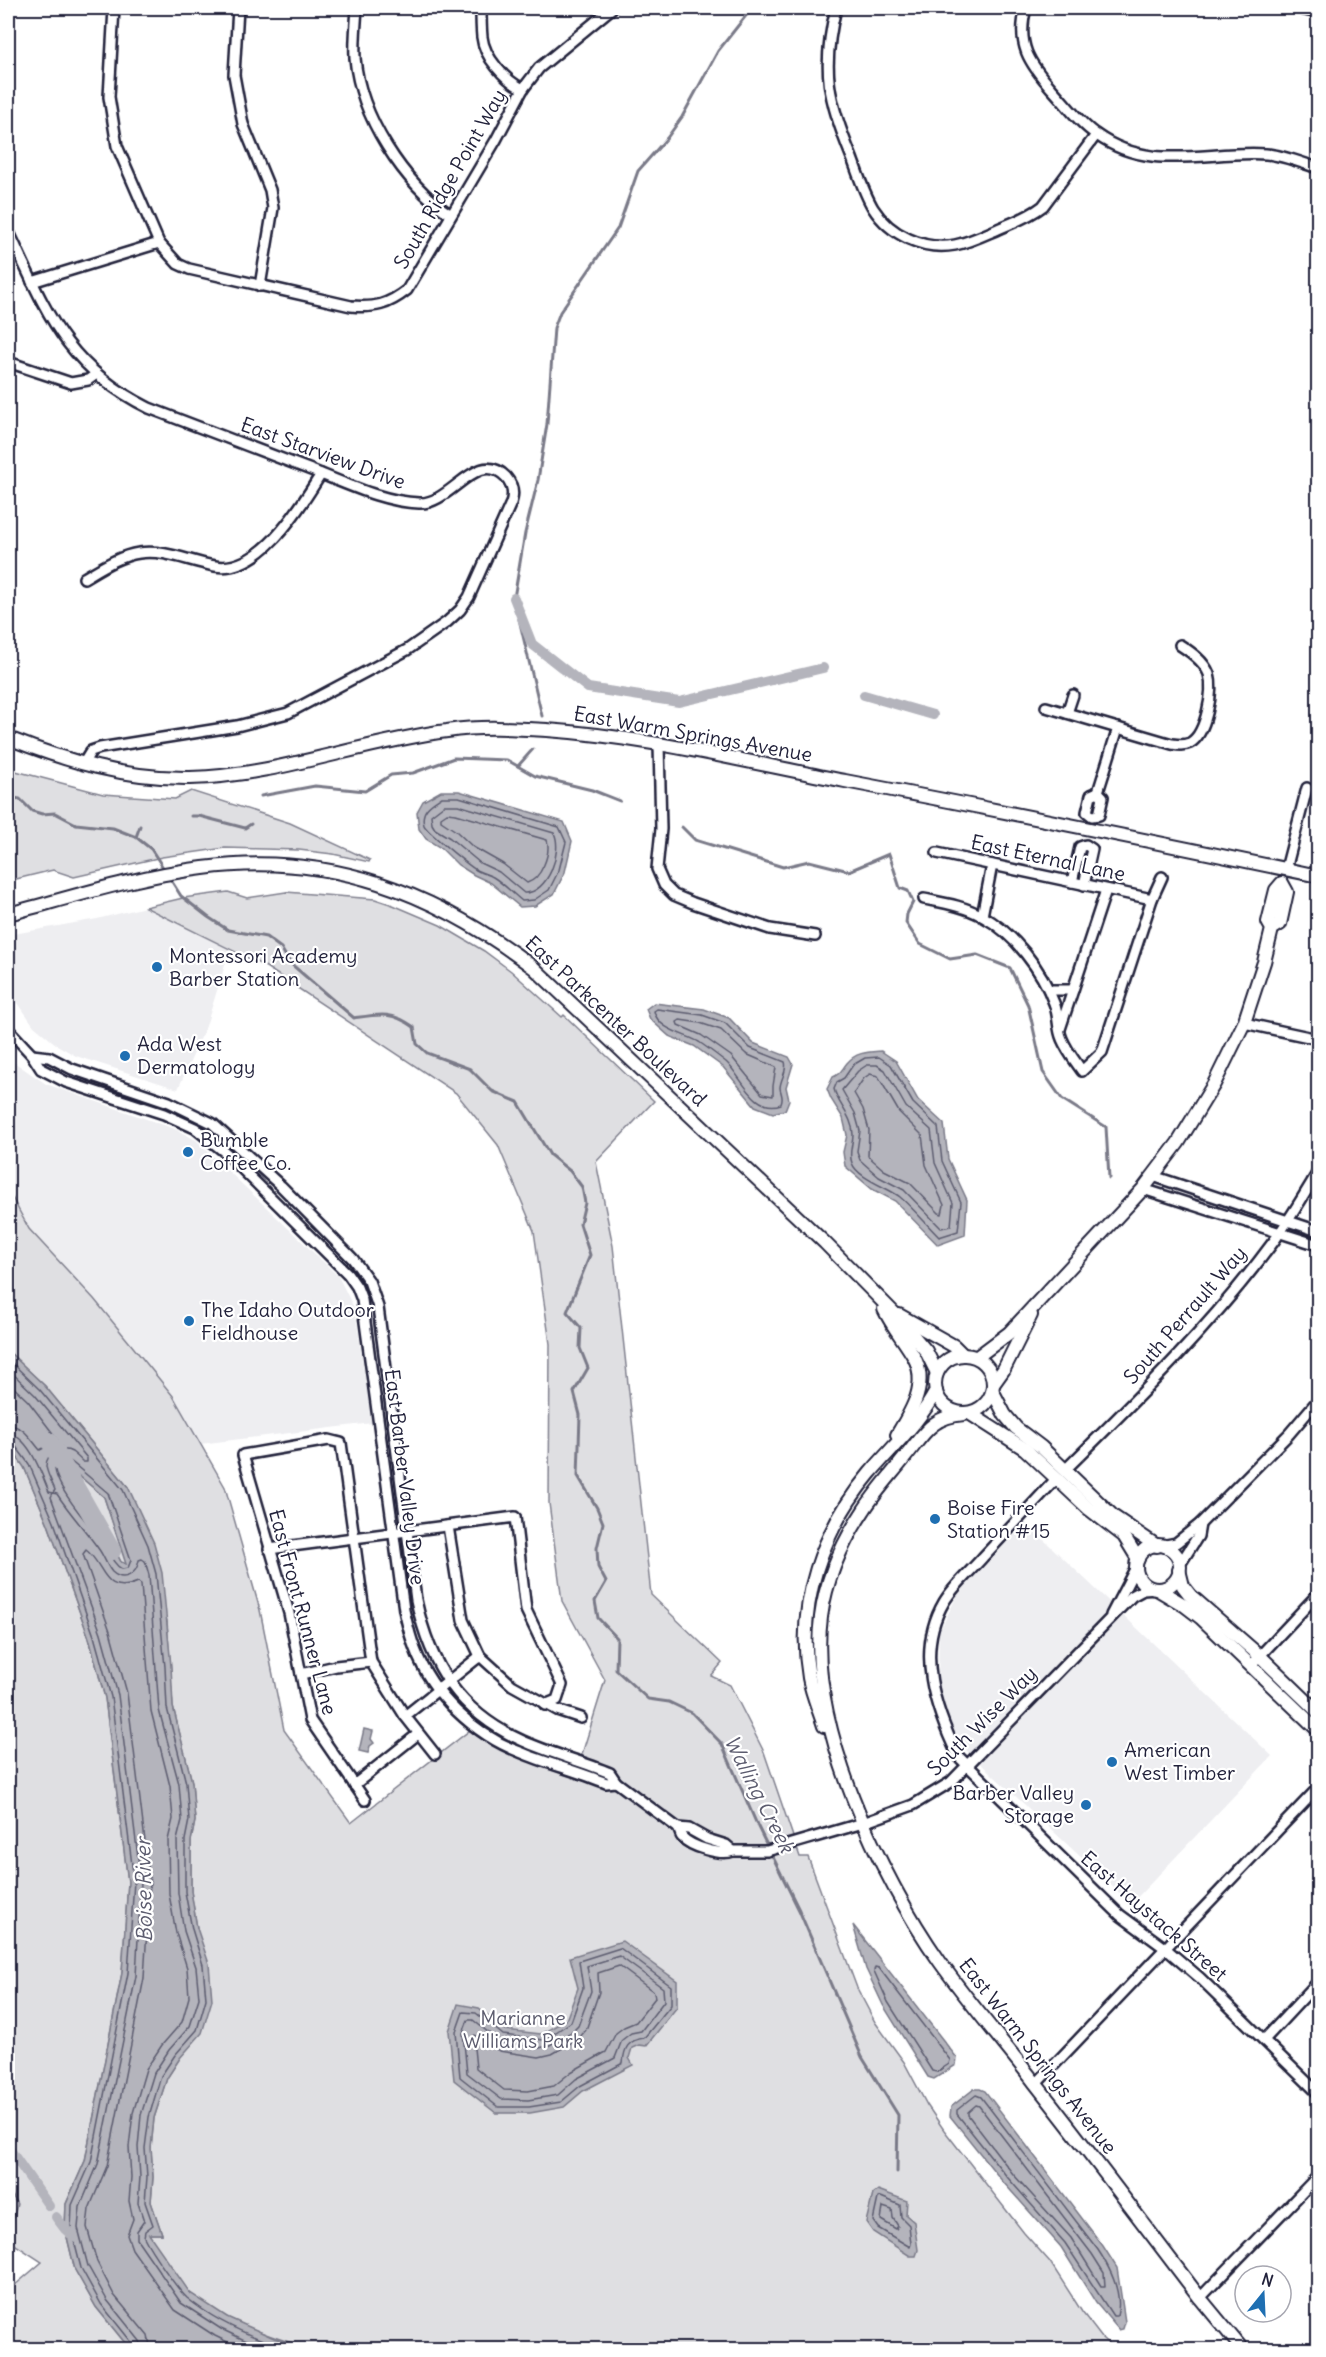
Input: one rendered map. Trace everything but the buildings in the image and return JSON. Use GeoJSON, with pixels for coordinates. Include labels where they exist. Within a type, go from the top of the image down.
{"type":"FeatureCollection","features":[{"type":"Feature","properties":{"kind":"street","name":"South Ridge Point Way"},"geometry":{"type":"LineString","coordinates":[[114,8],[109,97],[117,146],[159,243],[178,264],[189,270],[351,306],[370,308],[385,304],[407,290],[496,140],[523,89],[539,68],[612,8]]}},
{"type":"Feature","properties":{"kind":"street"},"geometry":{"type":"LineString","coordinates":[[238,8],[234,75],[243,124],[270,190],[273,208],[260,286]]}},
{"type":"Feature","properties":{"kind":"street"},"geometry":{"type":"LineString","coordinates":[[357,8],[355,61],[366,104],[395,159],[441,208],[451,215]]}},
{"type":"Feature","properties":{"kind":"street"},"geometry":{"type":"LineString","coordinates":[[481,8],[482,38],[485,49],[504,75],[523,89]]}},
{"type":"Feature","properties":{"kind":"street"},"geometry":{"type":"LineString","coordinates":[[836,8],[827,55],[832,106],[873,208],[885,224],[900,235],[917,243],[935,246],[955,245],[1031,215],[1042,206],[1096,135]]}},
{"type":"Feature","properties":{"kind":"street"},"geometry":{"type":"LineString","coordinates":[[1026,8],[1022,36],[1033,67],[1096,135],[1119,148],[1172,159],[1245,153],[1269,154],[1318,168]]}},
{"type":"Feature","properties":{"kind":"street"},"geometry":{"type":"LineString","coordinates":[[1296,8],[1318,13]]}},
{"type":"Feature","properties":{"kind":"street","name":"East Starview Drive"},"geometry":{"type":"LineString","coordinates":[[8,230],[53,322],[70,348],[95,375],[149,408],[321,474],[405,502],[423,504],[436,500],[479,469],[491,469],[505,476],[513,490],[511,503],[474,587],[460,610],[407,650],[288,713],[237,726],[100,748],[91,751],[83,764]]}},
{"type":"Feature","properties":{"kind":"street"},"geometry":{"type":"LineString","coordinates":[[32,282],[159,243]]}},
{"type":"Feature","properties":{"kind":"street"},"geometry":{"type":"LineString","coordinates":[[8,362],[71,383],[88,380],[95,375]]}},
{"type":"Feature","properties":{"kind":"street"},"geometry":{"type":"LineString","coordinates":[[84,578],[118,560],[138,553],[178,556],[218,567],[232,565],[258,552],[282,532],[299,510],[321,474]]}},
{"type":"Feature","properties":{"kind":"street"},"geometry":{"type":"LineString","coordinates":[[1046,707],[1180,746],[1191,743],[1200,733],[1212,693],[1208,673],[1195,655],[1180,645]]}},
{"type":"Feature","properties":{"kind":"street"},"geometry":{"type":"LineString","coordinates":[[1067,713],[1073,695]]}},
{"type":"Feature","properties":{"kind":"street","name":"East Warm Springs Avenue"},"geometry":{"type":"LineString","coordinates":[[8,738],[55,757],[134,774],[168,778],[217,776],[280,766],[447,731],[499,727],[590,733],[659,744],[1318,876]]}},
{"type":"Feature","properties":{"kind":"street"},"geometry":{"type":"LineString","coordinates":[[1086,845],[1092,816],[1099,815],[1103,797],[1098,792],[1118,728]]}},
{"type":"Feature","properties":{"kind":"street"},"geometry":{"type":"LineString","coordinates":[[659,744],[661,829],[657,869],[664,885],[674,895],[704,907],[770,929],[815,936]]}},
{"type":"Feature","properties":{"kind":"street"},"geometry":{"type":"LineString","coordinates":[[977,1357],[1002,1340],[1143,1188],[1178,1143],[1214,1084],[1244,1023],[1272,929],[1280,924],[1287,892],[1282,883],[1308,788]]}},
{"type":"Feature","properties":{"kind":"street"},"geometry":{"type":"LineString","coordinates":[[1072,882],[1080,847],[1086,845]]}},
{"type":"Feature","properties":{"kind":"street"},"geometry":{"type":"LineString","coordinates":[[1084,885],[1092,849],[1086,845]]}},
{"type":"Feature","properties":{"kind":"street","name":"East Eternal Lane"},"geometry":{"type":"LineString","coordinates":[[937,853],[1152,899]]}},
{"type":"Feature","properties":{"kind":"street","name":"East Parkcenter Boulevard"},"geometry":{"type":"LineString","coordinates":[[8,914],[136,881],[200,868],[243,865],[288,865],[335,872],[406,891],[470,923],[534,968],[825,1243],[893,1312],[926,1352],[937,1373]]}},
{"type":"Feature","properties":{"kind":"street"},"geometry":{"type":"LineString","coordinates":[[982,916],[992,865]]}},
{"type":"Feature","properties":{"kind":"street"},"geometry":{"type":"LineString","coordinates":[[924,899],[957,906],[982,916],[1003,930],[1024,953],[1049,990],[1056,1007],[1062,1039],[1082,1071],[1102,1052],[1152,899],[1162,877]]}},
{"type":"Feature","properties":{"kind":"street"},"geometry":{"type":"LineString","coordinates":[[1060,1031],[1106,890]]}},
{"type":"Feature","properties":{"kind":"street"},"geometry":{"type":"LineString","coordinates":[[1049,990],[1073,990]]}},
{"type":"Feature","properties":{"kind":"street"},"geometry":{"type":"LineString","coordinates":[[1244,1023],[1318,1038]]}},
{"type":"Feature","properties":{"kind":"street","name":"East Barber Valley Drive"},"geometry":{"type":"LineString","coordinates":[[8,1029],[32,1055],[41,1069],[66,1082],[164,1113],[195,1128],[226,1153],[348,1274],[362,1300],[367,1325],[404,1610],[414,1649],[425,1671],[438,1690],[470,1723],[501,1744],[606,1783],[616,1782]]}},
{"type":"Feature","properties":{"kind":"street","name":"East Barber Valley Drive"},"geometry":{"type":"LineString","coordinates":[[32,1055],[49,1058],[72,1069],[159,1098],[200,1115],[212,1123],[281,1186],[360,1268],[369,1281],[378,1307],[416,1600],[431,1653],[448,1682],[463,1700],[501,1730],[610,1773],[616,1782],[678,1828],[689,1829],[707,1839],[726,1845],[733,1851],[767,1851],[799,1844],[863,1823]]}},
{"type":"Feature","properties":{"kind":"street","name":"South Perrault Way"},"geometry":{"type":"LineString","coordinates":[[967,1765],[958,1756],[949,1738],[930,1676],[930,1642],[933,1625],[944,1601],[955,1586],[1060,1475],[1194,1337],[1279,1233],[1318,1172]]}},
{"type":"Feature","properties":{"kind":"street"},"geometry":{"type":"LineString","coordinates":[[1153,1176],[1318,1231]]}},
{"type":"Feature","properties":{"kind":"street"},"geometry":{"type":"LineString","coordinates":[[1143,1188],[1318,1245]]}},
{"type":"Feature","properties":{"kind":"street"},"geometry":{"type":"LineString","coordinates":[[878,1297],[894,1329],[914,1357],[919,1375],[919,1392],[913,1408],[884,1457]]}},
{"type":"Feature","properties":{"kind":"street"},"geometry":{"type":"LineString","coordinates":[[966,1413],[984,1406],[1037,1303]]}},
{"type":"Feature","properties":{"kind":"street","name":"East Parkcenter Boulevard"},"geometry":{"type":"LineString","coordinates":[[893,1312],[954,1346],[963,1355]]}},
{"type":"Feature","properties":{"kind":"street"},"geometry":{"type":"LineString","coordinates":[[1318,1713],[1256,1660],[1194,1612],[1157,1588],[1142,1582],[1137,1563],[1124,1536],[1089,1509],[1060,1475],[1005,1415],[989,1368],[977,1357],[963,1355],[948,1360],[937,1373],[936,1392],[946,1407],[966,1413],[1025,1449],[1060,1475],[1114,1517],[1159,1546],[1173,1552],[1183,1586],[1190,1595],[1256,1660],[1318,1730]]}},
{"type":"Feature","properties":{"kind":"street","name":"East Warm Springs Avenue"},"geometry":{"type":"LineString","coordinates":[[936,1392],[920,1418],[884,1457],[846,1504],[818,1560],[805,1635],[809,1679],[828,1736],[863,1823],[896,1894],[941,1963],[1200,2298],[1243,2349]]}},
{"type":"Feature","properties":{"kind":"street"},"geometry":{"type":"LineString","coordinates":[[1137,1563],[1144,1550],[1176,1543],[1200,1524],[1289,1434],[1318,1400]]}},
{"type":"Feature","properties":{"kind":"street","name":"East Warm Springs Avenue"},"geometry":{"type":"LineString","coordinates":[[840,1762],[832,1732],[820,1660],[820,1620],[834,1563],[851,1530],[872,1498],[926,1432],[940,1420],[951,1415],[966,1413]]}},
{"type":"Feature","properties":{"kind":"street","name":"East Front Runner Lane"},"geometry":{"type":"LineString","coordinates":[[354,1538],[341,1443],[329,1440],[243,1455],[289,1613],[310,1720],[365,1800]]}},
{"type":"Feature","properties":{"kind":"street"},"geometry":{"type":"LineString","coordinates":[[269,1549],[515,1517],[526,1610],[562,1685],[557,1700],[545,1705]]}},
{"type":"Feature","properties":{"kind":"street"},"geometry":{"type":"LineString","coordinates":[[1157,1588],[1171,1584],[1198,1536],[1200,1524]]}},
{"type":"Feature","properties":{"kind":"street"},"geometry":{"type":"LineString","coordinates":[[448,1526],[463,1620],[480,1656],[512,1685],[545,1705],[580,1718]]}},
{"type":"Feature","properties":{"kind":"street"},"geometry":{"type":"LineString","coordinates":[[354,1538],[371,1662],[405,1716],[435,1754]]}},
{"type":"Feature","properties":{"kind":"street","name":"South Wise Way"},"geometry":{"type":"LineString","coordinates":[[1109,1618],[1137,1563]]}},
{"type":"Feature","properties":{"kind":"street","name":"South Wise Way"},"geometry":{"type":"LineString","coordinates":[[863,1823],[913,1805],[951,1782],[1132,1596],[1143,1590],[1157,1588]]}},
{"type":"Feature","properties":{"kind":"street"},"geometry":{"type":"LineString","coordinates":[[1256,1660],[1318,1594]]}},
{"type":"Feature","properties":{"kind":"street"},"geometry":{"type":"LineString","coordinates":[[405,1716],[480,1656]]}},
{"type":"Feature","properties":{"kind":"street"},"geometry":{"type":"LineString","coordinates":[[301,1674],[336,1666],[371,1662]]}},
{"type":"Feature","properties":{"kind":"street"},"geometry":{"type":"LineString","coordinates":[[354,1785],[418,1734]]}},
{"type":"Feature","properties":{"kind":"street","name":"East Haystack Street"},"geometry":{"type":"LineString","coordinates":[[967,1765],[1120,1915],[1165,1948],[1200,1978],[1318,2093]]}},
{"type":"Feature","properties":{"kind":"street"},"geometry":{"type":"LineString","coordinates":[[1036,2084],[1318,1788]]}},
{"type":"Feature","properties":{"kind":"street"},"geometry":{"type":"LineString","coordinates":[[1264,2040],[1318,1982]]}},
{"type":"Feature","properties":{"kind":"street"},"geometry":{"type":"LineString","coordinates":[[1200,2298],[1318,2176]]}},
{"type":"Feature","properties":{"kind":"shaded area"},"geometry":{"type":"Polygon","coordinates":[[[145,907],[230,949],[206,1026],[178,1089],[76,1056],[57,1045],[34,1026],[9,990],[8,935],[97,919],[145,907]]]}},
{"type":"Feature","properties":{"kind":"shaded area"},"geometry":{"type":"Polygon","coordinates":[[[8,1058],[46,1084],[175,1129],[196,1140],[338,1276],[355,1310],[372,1423],[200,1444],[173,1396],[29,1229],[8,1190],[8,1058]]]}},
{"type":"Feature","properties":{"kind":"shaded area"},"geometry":{"type":"Polygon","coordinates":[[[1026,1523],[1272,1756],[1131,1904],[949,1734],[938,1682],[939,1632],[959,1592],[1026,1523]]]}},
{"type":"Feature","properties":{"kind":"green space"},"geometry":{"type":"Polygon","coordinates":[[[8,769],[103,794],[175,799],[191,791],[290,823],[370,860],[369,862],[333,854],[299,850],[225,848],[162,857],[74,877],[53,870],[8,881],[8,769]]]}},
{"type":"Feature","properties":{"kind":"green space","name":"Marianne Williams Park"},"geometry":{"type":"Polygon","coordinates":[[[228,892],[247,898],[286,892],[375,899],[440,925],[484,951],[511,971],[562,1017],[564,1015],[654,1101],[596,1162],[613,1246],[651,1595],[722,1663],[711,1676],[730,1685],[764,1752],[800,1857],[808,1857],[857,1988],[875,2022],[904,2062],[927,2105],[944,2130],[1024,2233],[1050,2262],[1082,2312],[1102,2338],[1114,2349],[312,2349],[249,2328],[204,2304],[186,2289],[148,2234],[162,2234],[151,2202],[153,2177],[151,2148],[154,2118],[167,2078],[180,2058],[197,1928],[191,1891],[191,1841],[195,1821],[192,1782],[173,1707],[167,1621],[128,1487],[45,1386],[8,1351],[8,1190],[29,1229],[94,1299],[173,1396],[225,1487],[260,1610],[284,1730],[351,1823],[478,1724],[518,1748],[578,1767],[605,1680],[562,1601],[549,1503],[550,1344],[534,1231],[498,1145],[456,1093],[266,967],[145,907],[183,898],[228,892]]]}},
{"type":"Feature","properties":{"kind":"green space"},"geometry":{"type":"Polygon","coordinates":[[[8,1444],[24,1467],[48,1524],[89,1638],[105,1698],[128,1882],[122,1973],[85,2161],[66,2204],[65,2229],[75,2270],[96,2307],[130,2349],[8,2348],[8,2291],[42,2262],[8,2240],[17,2204],[8,2188],[8,1444]]]}},
{"type":"Feature","properties":{"kind":"green space"},"geometry":{"type":"Polygon","coordinates":[[[64,1463],[104,1497],[127,1565],[121,1562],[111,1542],[69,1488],[59,1464],[64,1463]]]}},
{"type":"Feature","properties":{"kind":"water"},"geometry":{"type":"Polygon","coordinates":[[[441,791],[459,791],[564,822],[572,841],[565,872],[554,894],[535,906],[520,907],[491,883],[458,865],[441,848],[426,839],[419,829],[417,812],[423,801],[441,791]]]}},
{"type":"Feature","properties":{"kind":"water"},"geometry":{"type":"Polygon","coordinates":[[[654,1003],[704,1009],[729,1018],[753,1043],[789,1057],[793,1064],[786,1087],[789,1100],[785,1110],[773,1113],[755,1106],[723,1067],[694,1046],[669,1036],[650,1019],[646,1009],[654,1003]]]}},
{"type":"Feature","properties":{"kind":"water"},"geometry":{"type":"Polygon","coordinates":[[[881,1051],[896,1061],[918,1100],[944,1124],[948,1159],[967,1200],[965,1235],[938,1245],[895,1201],[872,1189],[845,1166],[843,1152],[847,1135],[843,1118],[827,1089],[833,1077],[840,1073],[854,1057],[862,1053],[881,1051]]]}},
{"type":"Feature","properties":{"kind":"water"},"geometry":{"type":"Polygon","coordinates":[[[8,1351],[45,1386],[128,1487],[154,1543],[162,1573],[173,1707],[192,1782],[195,1821],[191,1841],[191,1891],[197,1928],[209,1964],[212,2000],[202,2033],[180,2058],[167,2078],[154,2118],[151,2148],[153,2177],[151,2202],[162,2234],[149,2234],[190,2293],[227,2317],[274,2338],[312,2349],[130,2349],[96,2307],[75,2270],[65,2229],[66,2204],[85,2161],[122,1973],[128,1882],[105,1698],[89,1638],[48,1524],[24,1467],[8,1444],[8,1351]],[[64,1463],[60,1464],[69,1488],[111,1542],[121,1562],[126,1564],[104,1497],[64,1463]]]}},
{"type":"Feature","properties":{"kind":"water"},"geometry":{"type":"Polygon","coordinates":[[[364,1729],[373,1731],[371,1739],[374,1743],[370,1746],[368,1753],[359,1751],[364,1729]]]}},
{"type":"Feature","properties":{"kind":"water"},"geometry":{"type":"Polygon","coordinates":[[[853,1925],[957,2058],[956,2065],[934,2079],[928,2077],[883,2005],[866,1969],[853,1925]]]}},
{"type":"Feature","properties":{"kind":"water"},"geometry":{"type":"Polygon","coordinates":[[[622,1941],[677,1981],[677,2007],[646,2046],[639,2045],[632,2048],[629,2058],[633,2065],[583,2091],[564,2107],[530,2113],[496,2113],[454,2080],[449,2031],[458,2004],[479,2008],[505,2030],[541,2034],[566,2020],[578,1988],[570,1957],[622,1941]]]}},
{"type":"Feature","properties":{"kind":"water"},"geometry":{"type":"Polygon","coordinates":[[[974,2089],[985,2091],[1103,2246],[1117,2268],[1125,2322],[1123,2329],[1119,2330],[1096,2303],[1061,2247],[1003,2182],[950,2116],[951,2107],[974,2089]]]}},
{"type":"Feature","properties":{"kind":"water"},"geometry":{"type":"Polygon","coordinates":[[[878,2190],[907,2201],[906,2215],[914,2222],[918,2250],[916,2256],[910,2256],[873,2232],[866,2222],[873,2194],[878,2190]]]}},
{"type":"Feature","properties":{"kind":"waterway"},"geometry":{"type":"LineString","coordinates":[[542,716],[514,598],[547,424],[554,328],[560,312],[618,228],[638,171],[682,117],[718,51],[752,8]]}},
{"type":"Feature","properties":{"kind":"waterway"},"geometry":{"type":"LineString","coordinates":[[514,598],[532,644],[588,688],[679,702],[823,668]]}},
{"type":"Feature","properties":{"kind":"waterway"},"geometry":{"type":"LineString","coordinates":[[864,695],[933,715]]}},
{"type":"Feature","properties":{"kind":"waterway"},"geometry":{"type":"LineString","coordinates":[[518,766],[533,749]]}},
{"type":"Feature","properties":{"kind":"waterway"},"geometry":{"type":"LineString","coordinates":[[261,796],[315,786],[365,791],[391,775],[413,773],[454,758],[507,760],[535,776],[592,790],[620,801]]}},
{"type":"Feature","properties":{"kind":"waterway","name":"Walling Creek"},"geometry":{"type":"LineString","coordinates":[[8,797],[20,799],[32,811],[42,814],[55,813],[76,824],[113,828],[136,837],[151,849],[166,872]]}},
{"type":"Feature","properties":{"kind":"waterway"},"geometry":{"type":"LineString","coordinates":[[191,816],[245,828],[251,824]]}},
{"type":"Feature","properties":{"kind":"waterway"},"geometry":{"type":"LineString","coordinates":[[136,837],[140,826]]}},
{"type":"Feature","properties":{"kind":"waterway"},"geometry":{"type":"LineString","coordinates":[[682,827],[695,840],[783,867],[809,861],[849,871],[889,854],[900,888],[908,891],[913,902],[907,914],[906,923],[920,944],[950,959],[977,955],[1010,968],[1028,1005],[1043,1072],[1062,1099],[1106,1127],[1109,1178]]}},
{"type":"Feature","properties":{"kind":"waterway","name":"Walling Creek"},"geometry":{"type":"LineString","coordinates":[[169,877],[181,896],[228,930],[266,937],[281,948],[290,963],[354,1018],[371,1015],[399,1018],[414,1027],[417,1044],[427,1053],[470,1069],[492,1091],[518,1102],[550,1155],[570,1171],[582,1187],[585,1203],[580,1224],[590,1255],[567,1312],[581,1328],[580,1348],[588,1368],[574,1392],[580,1415],[578,1476],[603,1523],[597,1548],[598,1567],[606,1582],[595,1601],[598,1618],[617,1638],[616,1670],[648,1699],[669,1702],[692,1713],[722,1744],[758,1827],[799,1910],[862,2057],[898,2115],[897,2172]]}},
{"type":"Feature","properties":{"kind":"waterway","name":"Boise River"},"geometry":{"type":"LineString","coordinates":[[50,1442],[112,1551]]}},
{"type":"Feature","properties":{"kind":"waterway"},"geometry":{"type":"LineString","coordinates":[[8,2147],[49,2206]]}},
{"type":"Feature","properties":{"kind":"waterway"},"geometry":{"type":"LineString","coordinates":[[56,2217],[74,2237]]}},
{"type":"Feature","properties":{"kind":"place","name":"Montessori Academy Barber Station"},"geometry":{"type":"Point","coordinates":[157,967]}},
{"type":"Feature","properties":{"kind":"place","name":"Ada West Dermatology"},"geometry":{"type":"Point","coordinates":[125,1056]}},
{"type":"Feature","properties":{"kind":"place","name":"Bumble Coffee Co."},"geometry":{"type":"Point","coordinates":[188,1152]}},
{"type":"Feature","properties":{"kind":"place","name":"The Idaho Outdoor Fieldhouse"},"geometry":{"type":"Point","coordinates":[189,1321]}},
{"type":"Feature","properties":{"kind":"place","name":"Boise Fire Station #15"},"geometry":{"type":"Point","coordinates":[935,1519]}},
{"type":"Feature","properties":{"kind":"place","name":"American West Timber"},"geometry":{"type":"Point","coordinates":[1112,1762]}},
{"type":"Feature","properties":{"kind":"place","name":"Barber Valley Storage"},"geometry":{"type":"Point","coordinates":[1086,1805]}}]}
